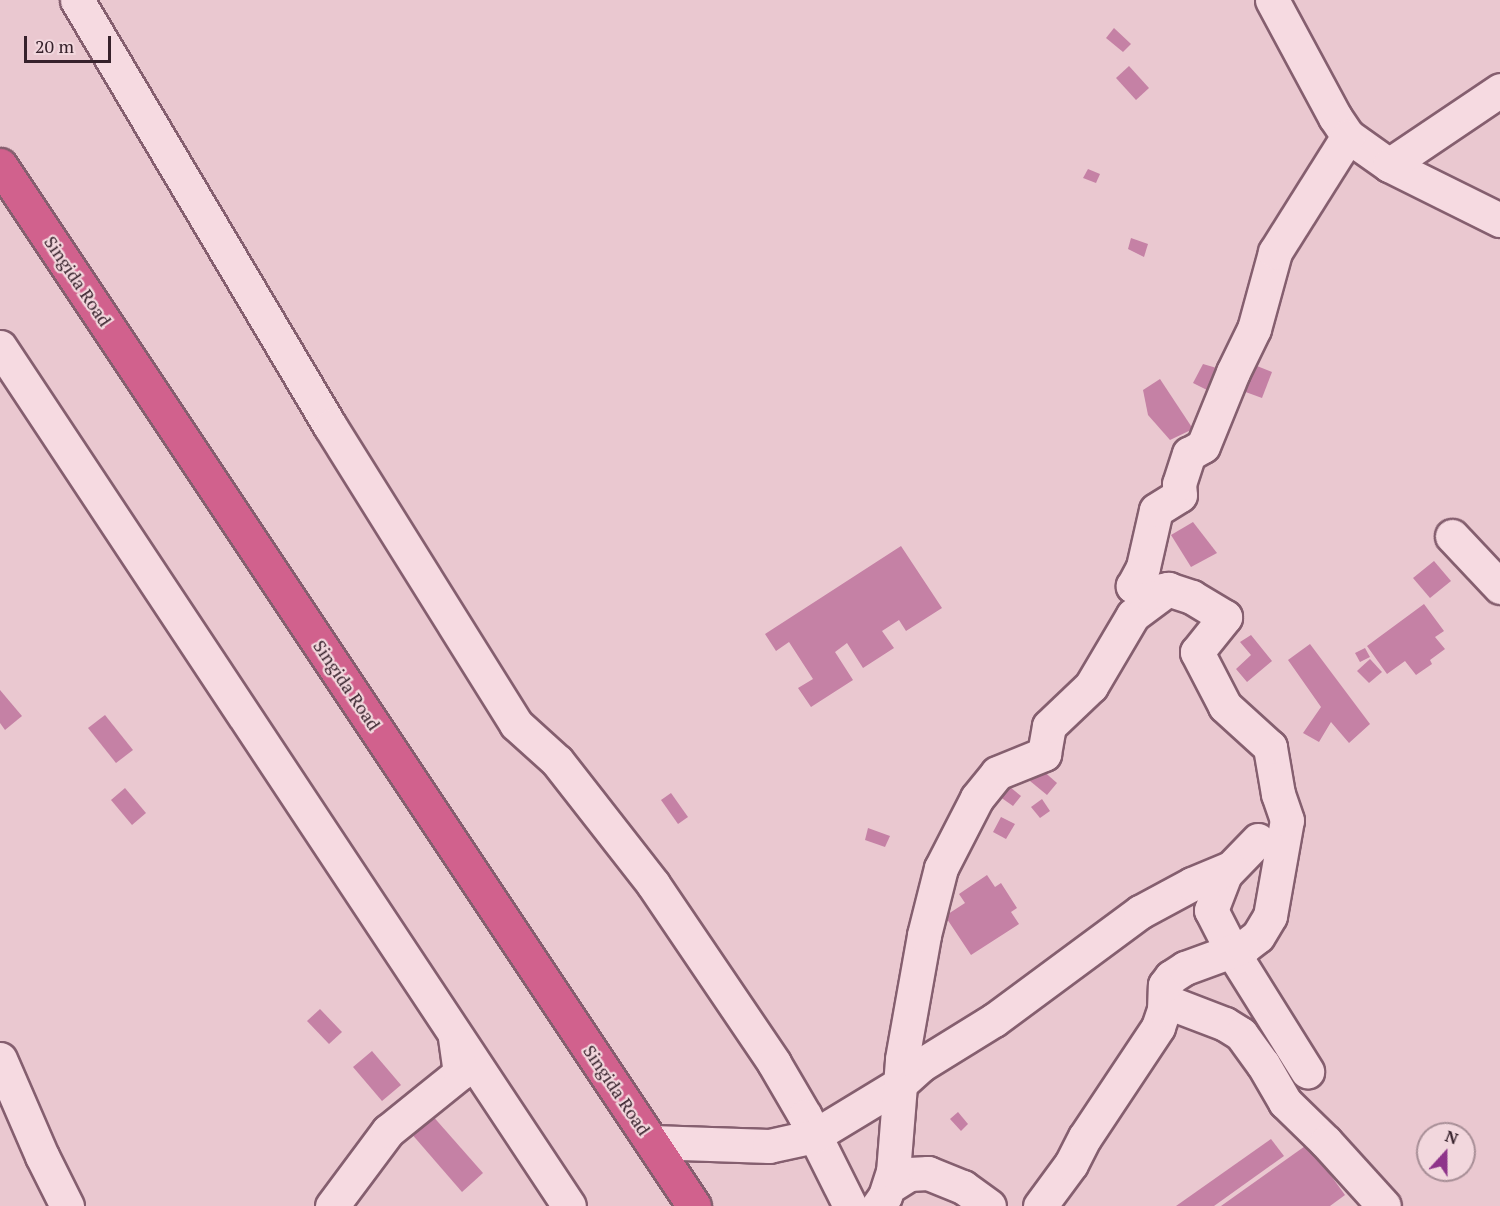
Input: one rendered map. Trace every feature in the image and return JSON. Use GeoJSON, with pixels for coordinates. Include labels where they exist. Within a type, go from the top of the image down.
{"type":"FeatureCollection","features":[{"type":"Feature","properties":{"kind":"highway","name":"Singida Road"},"geometry":{"type":"LineString","coordinates":[[0,165],[694,1206]]}},
{"type":"Feature","properties":{"kind":"street"},"geometry":{"type":"LineString","coordinates":[[76,0],[330,426],[516,724],[557,761],[653,884],[774,1064],[850,1206]]}},
{"type":"Feature","properties":{"kind":"street"},"geometry":{"type":"LineString","coordinates":[[1272,0],[1335,117],[1348,136],[1389,165],[1500,220]]}},
{"type":"Feature","properties":{"kind":"street"},"geometry":{"type":"LineString","coordinates":[[1389,165],[1500,90]]}},
{"type":"Feature","properties":{"kind":"street"},"geometry":{"type":"LineString","coordinates":[[1040,1206],[1055,1188],[1085,1137],[1158,1027],[1165,1001],[1165,986],[1171,977],[1185,968],[1245,946],[1258,936],[1270,916],[1287,820],[1278,794],[1270,747],[1225,706],[1197,652],[1225,617],[1192,597],[1168,589],[1148,593],[1133,586],[1143,567],[1156,510],[1180,495],[1179,484],[1189,454],[1203,446],[1233,372],[1254,329],[1275,252],[1348,136]]}},
{"type":"Feature","properties":{"kind":"street"},"geometry":{"type":"LineString","coordinates":[[0,347],[454,1036],[570,1206]]}},
{"type":"Feature","properties":{"kind":"street"},"geometry":{"type":"LineString","coordinates":[[1452,536],[1500,587]]}},
{"type":"Feature","properties":{"kind":"street"},"geometry":{"type":"LineString","coordinates":[[884,1196],[893,1172],[900,1084],[912,999],[932,895],[957,834],[977,798],[997,773],[1044,754],[1049,726],[1091,686],[1132,615],[1168,589]]}},
{"type":"Feature","properties":{"kind":"street"},"geometry":{"type":"LineString","coordinates":[[1258,840],[1225,874],[1211,910],[1232,951],[1307,1071]]}},
{"type":"Feature","properties":{"kind":"street"},"geometry":{"type":"LineString","coordinates":[[652,1142],[769,1146],[814,1136],[900,1084],[921,1065],[994,1020],[1140,912],[1192,884],[1230,868]]}},
{"type":"Feature","properties":{"kind":"street"},"geometry":{"type":"LineString","coordinates":[[1165,1001],[1225,1024],[1241,1034],[1263,1064],[1285,1102],[1326,1142],[1384,1206]]}},
{"type":"Feature","properties":{"kind":"street"},"geometry":{"type":"LineString","coordinates":[[332,1206],[387,1131],[460,1073],[454,1036]]}},
{"type":"Feature","properties":{"kind":"street"},"geometry":{"type":"LineString","coordinates":[[0,1059],[42,1156],[68,1206]]}},
{"type":"Feature","properties":{"kind":"street"},"geometry":{"type":"LineString","coordinates":[[884,1196],[909,1174],[928,1173],[963,1188],[989,1206]]}},
{"type":"Feature","properties":{"kind":"building"},"geometry":{"type":"Polygon","coordinates":[[[1114,28],[1131,44],[1123,52],[1106,38],[1114,28]]]}},
{"type":"Feature","properties":{"kind":"building"},"geometry":{"type":"Polygon","coordinates":[[[1129,66],[1149,88],[1136,100],[1116,78],[1129,66]]]}},
{"type":"Feature","properties":{"kind":"building"},"geometry":{"type":"Polygon","coordinates":[[[1088,169],[1100,174],[1096,183],[1083,178],[1088,169]]]}},
{"type":"Feature","properties":{"kind":"building"},"geometry":{"type":"Polygon","coordinates":[[[1131,238],[1148,244],[1144,257],[1128,249],[1131,238]]]}},
{"type":"Feature","properties":{"kind":"building"},"geometry":{"type":"Polygon","coordinates":[[[1242,360],[1272,372],[1262,398],[1232,387],[1242,360]]]}},
{"type":"Feature","properties":{"kind":"building"},"geometry":{"type":"Polygon","coordinates":[[[1203,364],[1220,369],[1207,390],[1193,383],[1203,364]]]}},
{"type":"Feature","properties":{"kind":"building"},"geometry":{"type":"Polygon","coordinates":[[[1160,379],[1193,429],[1170,440],[1148,415],[1143,390],[1160,379]]]}},
{"type":"Feature","properties":{"kind":"building"},"geometry":{"type":"Polygon","coordinates":[[[1193,522],[1217,553],[1191,567],[1171,535],[1193,522]]]}},
{"type":"Feature","properties":{"kind":"building"},"geometry":{"type":"Polygon","coordinates":[[[901,546],[942,608],[906,631],[899,620],[882,631],[894,648],[863,668],[847,643],[835,652],[853,680],[811,707],[798,688],[813,679],[789,642],[776,651],[765,634],[901,546]]]}},
{"type":"Feature","properties":{"kind":"building"},"geometry":{"type":"Polygon","coordinates":[[[1434,561],[1451,581],[1430,598],[1413,578],[1434,561]]]}},
{"type":"Feature","properties":{"kind":"building"},"geometry":{"type":"Polygon","coordinates":[[[1424,604],[1444,631],[1435,637],[1445,649],[1430,660],[1432,664],[1416,675],[1405,661],[1387,674],[1367,646],[1424,604]]]}},
{"type":"Feature","properties":{"kind":"building"},"geometry":{"type":"Polygon","coordinates":[[[1251,635],[1272,661],[1247,682],[1236,669],[1251,655],[1240,642],[1251,635]]]}},
{"type":"Feature","properties":{"kind":"building"},"geometry":{"type":"Polygon","coordinates":[[[1310,644],[1370,724],[1349,743],[1331,722],[1319,742],[1303,733],[1321,707],[1288,660],[1310,644]]]}},
{"type":"Feature","properties":{"kind":"building"},"geometry":{"type":"Polygon","coordinates":[[[1365,648],[1370,657],[1360,662],[1355,653],[1365,648]]]}},
{"type":"Feature","properties":{"kind":"building"},"geometry":{"type":"Polygon","coordinates":[[[1370,659],[1382,672],[1369,683],[1357,671],[1370,659]]]}},
{"type":"Feature","properties":{"kind":"building"},"geometry":{"type":"Polygon","coordinates":[[[0,690],[22,716],[5,730],[0,723],[0,690]]]}},
{"type":"Feature","properties":{"kind":"building"},"geometry":{"type":"Polygon","coordinates":[[[105,715],[133,750],[116,763],[88,728],[105,715]]]}},
{"type":"Feature","properties":{"kind":"building"},"geometry":{"type":"Polygon","coordinates":[[[1041,769],[1057,783],[1047,795],[1030,781],[1041,769]]]}},
{"type":"Feature","properties":{"kind":"building"},"geometry":{"type":"Polygon","coordinates":[[[1005,783],[1021,796],[1013,806],[996,794],[1005,783]]]}},
{"type":"Feature","properties":{"kind":"building"},"geometry":{"type":"Polygon","coordinates":[[[125,788],[146,813],[132,825],[111,800],[125,788]]]}},
{"type":"Feature","properties":{"kind":"building"},"geometry":{"type":"Polygon","coordinates":[[[671,793],[688,817],[678,824],[661,800],[671,793]]]}},
{"type":"Feature","properties":{"kind":"building"},"geometry":{"type":"Polygon","coordinates":[[[1042,799],[1050,811],[1040,818],[1031,807],[1042,799]]]}},
{"type":"Feature","properties":{"kind":"building"},"geometry":{"type":"Polygon","coordinates":[[[1001,817],[1015,824],[1006,839],[993,832],[1001,817]]]}},
{"type":"Feature","properties":{"kind":"building"},"geometry":{"type":"Polygon","coordinates":[[[868,828],[890,836],[885,847],[865,840],[868,828]]]}},
{"type":"Feature","properties":{"kind":"building"},"geometry":{"type":"Polygon","coordinates":[[[987,875],[995,887],[1001,883],[1017,908],[1011,912],[1019,924],[971,955],[945,916],[965,903],[959,894],[987,875]]]}},
{"type":"Feature","properties":{"kind":"building"},"geometry":{"type":"Polygon","coordinates":[[[320,1009],[342,1032],[329,1044],[307,1021],[320,1009]]]}},
{"type":"Feature","properties":{"kind":"building"},"geometry":{"type":"Polygon","coordinates":[[[372,1051],[401,1085],[382,1101],[353,1067],[372,1051]]]}},
{"type":"Feature","properties":{"kind":"building"},"geometry":{"type":"Polygon","coordinates":[[[958,1112],[968,1124],[961,1131],[950,1119],[958,1112]]]}},
{"type":"Feature","properties":{"kind":"building"},"geometry":{"type":"Polygon","coordinates":[[[431,1114],[483,1173],[462,1192],[410,1132],[431,1114]]]}},
{"type":"Feature","properties":{"kind":"building"},"geometry":{"type":"Polygon","coordinates":[[[1271,1139],[1284,1156],[1214,1206],[1176,1206],[1271,1139]]]}},
{"type":"Feature","properties":{"kind":"building"},"geometry":{"type":"Polygon","coordinates":[[[1308,1144],[1345,1195],[1330,1206],[1221,1206],[1308,1144]]]}}]}
